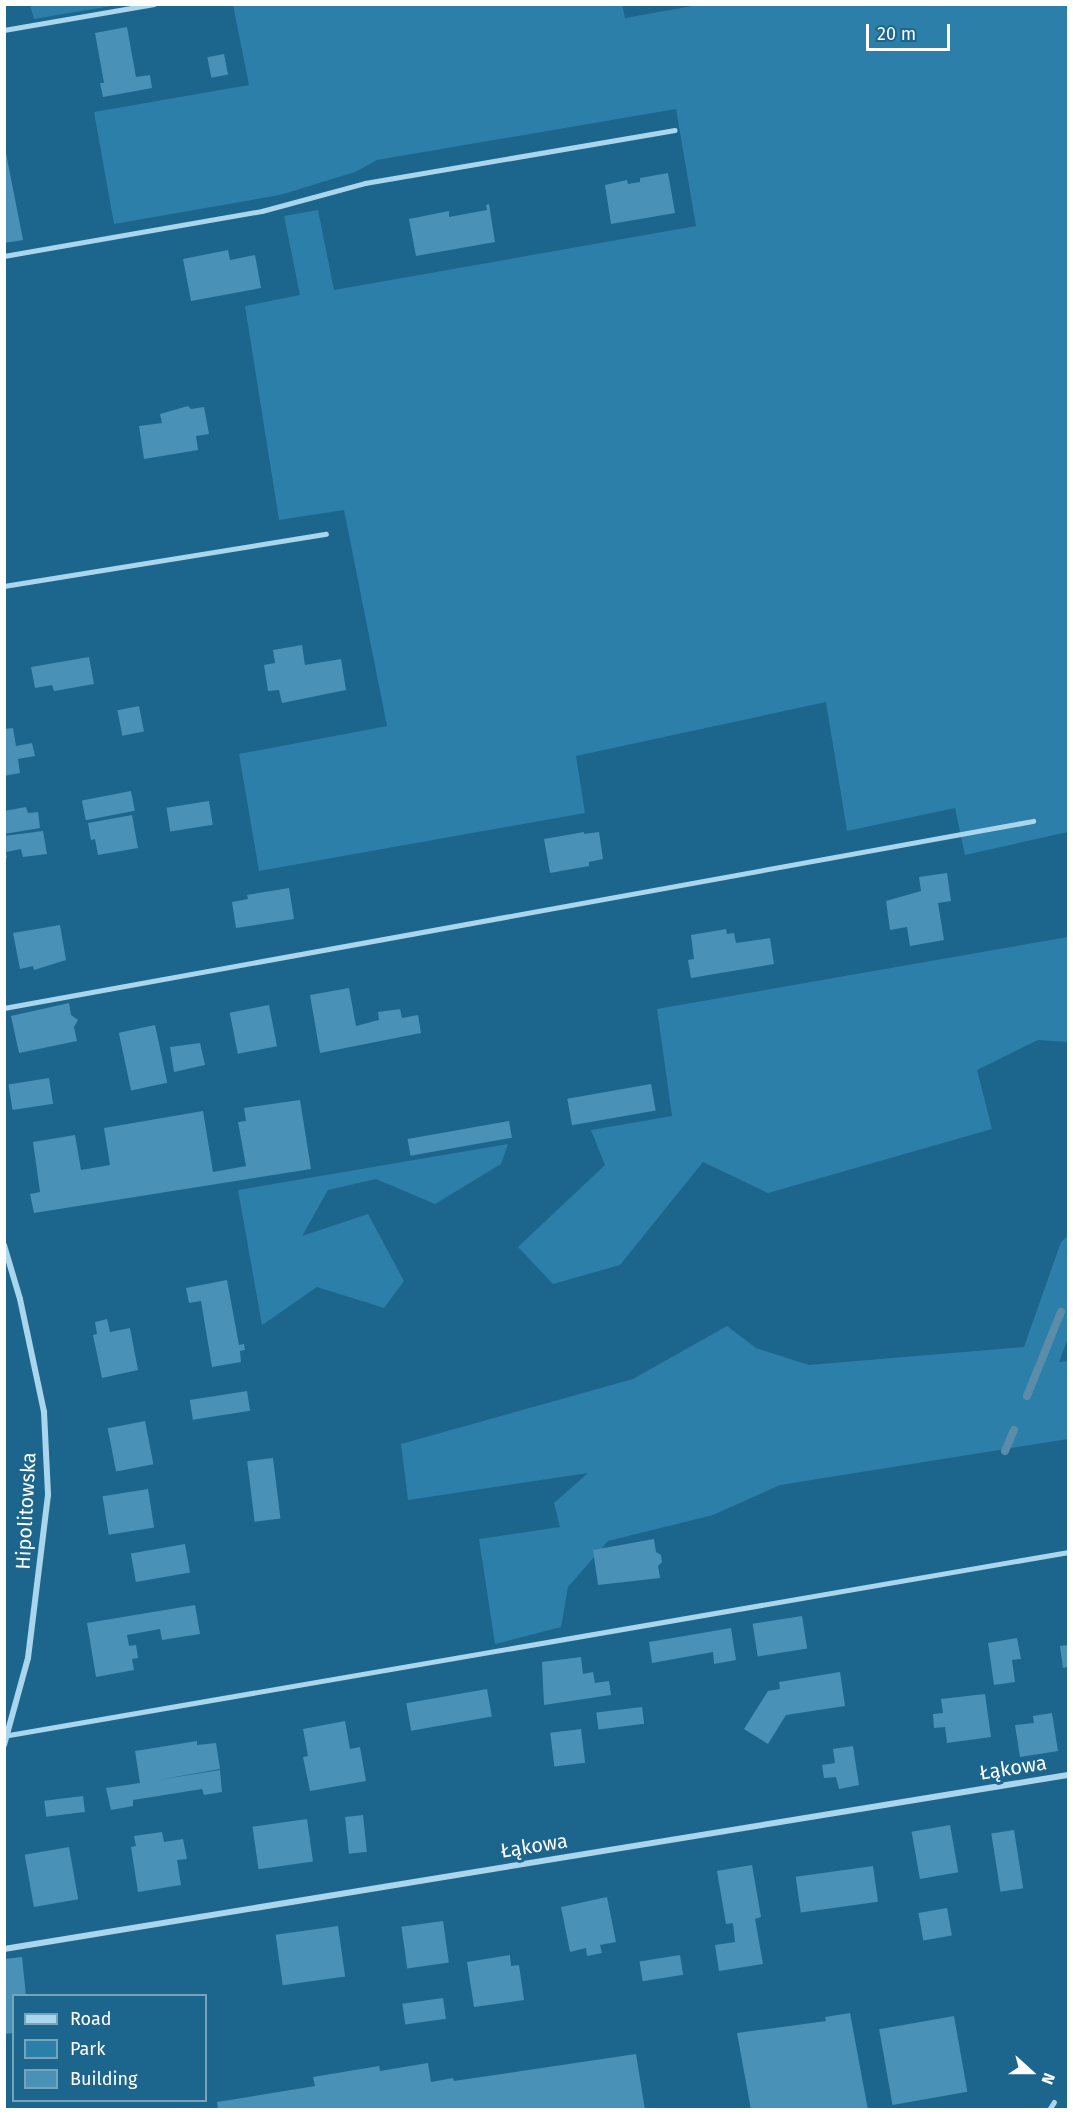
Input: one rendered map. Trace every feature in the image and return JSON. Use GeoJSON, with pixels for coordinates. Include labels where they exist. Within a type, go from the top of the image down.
{"type":"FeatureCollection","features":[{"type":"Feature","properties":{"kind":"street","name":"Hipolitowska"},"geometry":{"type":"LineString","coordinates":[[4,1245],[20,1299],[44,1412],[48,1495],[28,1658],[4,1745]]}},
{"type":"Feature","properties":{"kind":"street","name":"Łąkowa"},"geometry":{"type":"LineString","coordinates":[[4,1949],[1068,1775]]}},
{"type":"Feature","properties":{"kind":"lane"},"geometry":{"type":"LineString","coordinates":[[4,30],[154,4]]}},
{"type":"Feature","properties":{"kind":"lane"},"geometry":{"type":"LineString","coordinates":[[4,256],[262,211],[365,183],[674,130]]}},
{"type":"Feature","properties":{"kind":"lane"},"geometry":{"type":"LineString","coordinates":[[4,586],[326,534]]}},
{"type":"Feature","properties":{"kind":"lane"},"geometry":{"type":"LineString","coordinates":[[4,1008],[1033,821]]}},
{"type":"Feature","properties":{"kind":"lane"},"geometry":{"type":"LineString","coordinates":[[7,1735],[1068,1552]]}},
{"type":"Feature","properties":{"kind":"lane"},"geometry":{"type":"LineString","coordinates":[[1049,2109],[1054,2102]]}},
{"type":"Feature","properties":{"kind":"green space"},"geometry":{"type":"Polygon","coordinates":[[[30,4],[117,5],[34,19],[30,4]]]}},
{"type":"Feature","properties":{"kind":"green space"},"geometry":{"type":"Polygon","coordinates":[[[622,4],[625,18],[704,4],[1068,5],[1068,832],[965,855],[955,808],[847,831],[826,702],[576,756],[585,813],[259,871],[239,754],[387,726],[344,510],[279,520],[245,306],[300,295],[284,216],[318,210],[334,290],[696,226],[676,109],[377,160],[355,172],[280,195],[114,224],[94,112],[249,85],[233,5],[622,4]]]}},
{"type":"Feature","properties":{"kind":"green space"},"geometry":{"type":"Polygon","coordinates":[[[1068,937],[1068,1042],[1038,1040],[977,1070],[992,1129],[768,1193],[703,1162],[620,1265],[553,1284],[518,1247],[605,1165],[591,1130],[672,1116],[657,1009],[1068,937]]]}},
{"type":"Feature","properties":{"kind":"green space"},"geometry":{"type":"Polygon","coordinates":[[[508,1144],[501,1164],[435,1204],[376,1179],[328,1190],[302,1236],[368,1214],[404,1281],[384,1308],[317,1287],[262,1325],[238,1190],[508,1144]]]}},
{"type":"Feature","properties":{"kind":"green space"},"geometry":{"type":"Polygon","coordinates":[[[1068,1236],[1068,1338],[1059,1362],[1068,1361],[1068,1439],[780,1485],[713,1515],[608,1541],[568,1587],[561,1627],[495,1644],[479,1539],[560,1527],[554,1503],[588,1473],[408,1500],[401,1444],[633,1379],[727,1326],[756,1348],[809,1365],[1024,1347],[1061,1242],[1068,1236]]]}},
{"type":"Feature","properties":{"kind":"building"},"geometry":{"type":"Polygon","coordinates":[[[127,27],[136,77],[150,75],[152,88],[103,97],[100,83],[104,83],[95,33],[127,27]]]}},
{"type":"Feature","properties":{"kind":"building"},"geometry":{"type":"Polygon","coordinates":[[[224,54],[228,75],[211,78],[207,57],[224,54]]]}},
{"type":"Feature","properties":{"kind":"building"},"geometry":{"type":"Polygon","coordinates":[[[4,143],[23,240],[4,243],[4,143]]]}},
{"type":"Feature","properties":{"kind":"building"},"geometry":{"type":"Polygon","coordinates":[[[668,173],[675,213],[611,224],[605,185],[627,180],[628,184],[640,182],[640,178],[668,173]]]}},
{"type":"Feature","properties":{"kind":"building"},"geometry":{"type":"Polygon","coordinates":[[[489,204],[495,242],[416,256],[409,219],[449,211],[449,217],[487,210],[486,205],[489,204]]]}},
{"type":"Feature","properties":{"kind":"building"},"geometry":{"type":"Polygon","coordinates":[[[228,250],[230,260],[255,255],[261,288],[191,301],[183,259],[228,250]]]}},
{"type":"Feature","properties":{"kind":"building"},"geometry":{"type":"Polygon","coordinates":[[[188,406],[191,409],[204,407],[209,434],[196,436],[198,450],[144,459],[139,426],[162,423],[160,414],[188,406]]]}},
{"type":"Feature","properties":{"kind":"building"},"geometry":{"type":"Polygon","coordinates":[[[302,645],[305,665],[341,659],[346,690],[282,703],[279,690],[268,691],[264,665],[275,663],[273,650],[302,645]]]}},
{"type":"Feature","properties":{"kind":"building"},"geometry":{"type":"Polygon","coordinates":[[[89,657],[94,684],[54,691],[52,685],[35,688],[31,667],[89,657]]]}},
{"type":"Feature","properties":{"kind":"building"},"geometry":{"type":"Polygon","coordinates":[[[139,706],[144,732],[122,736],[117,710],[139,706]]]}},
{"type":"Feature","properties":{"kind":"building"},"geometry":{"type":"Polygon","coordinates":[[[13,728],[16,746],[32,743],[35,756],[18,759],[20,773],[4,776],[4,729],[13,728]]]}},
{"type":"Feature","properties":{"kind":"building"},"geometry":{"type":"Polygon","coordinates":[[[131,791],[135,811],[86,820],[82,801],[131,791]]]}},
{"type":"Feature","properties":{"kind":"building"},"geometry":{"type":"Polygon","coordinates":[[[209,801],[213,825],[170,831],[167,808],[209,801]]]}},
{"type":"Feature","properties":{"kind":"building"},"geometry":{"type":"Polygon","coordinates":[[[26,807],[28,813],[38,812],[40,828],[4,834],[4,811],[26,807]]]}},
{"type":"Feature","properties":{"kind":"building"},"geometry":{"type":"Polygon","coordinates":[[[132,815],[138,848],[98,855],[95,839],[91,840],[88,823],[132,815]]]}},
{"type":"Feature","properties":{"kind":"building"},"geometry":{"type":"Polygon","coordinates":[[[43,831],[47,854],[23,857],[21,849],[6,852],[7,858],[4,858],[4,836],[43,831]]]}},
{"type":"Feature","properties":{"kind":"building"},"geometry":{"type":"Polygon","coordinates":[[[584,832],[584,834],[599,832],[603,859],[589,862],[589,866],[550,873],[544,839],[584,832]]]}},
{"type":"Feature","properties":{"kind":"building"},"geometry":{"type":"Polygon","coordinates":[[[947,873],[951,901],[938,903],[944,940],[910,946],[907,927],[890,930],[886,901],[921,891],[919,877],[947,873]]]}},
{"type":"Feature","properties":{"kind":"building"},"geometry":{"type":"Polygon","coordinates":[[[289,888],[294,919],[236,928],[232,902],[248,899],[247,895],[289,888]]]}},
{"type":"Feature","properties":{"kind":"building"},"geometry":{"type":"Polygon","coordinates":[[[60,925],[66,960],[34,970],[33,966],[20,969],[13,933],[60,925]]]}},
{"type":"Feature","properties":{"kind":"building"},"geometry":{"type":"Polygon","coordinates":[[[726,929],[727,934],[734,933],[736,943],[770,938],[774,964],[691,978],[688,960],[694,959],[691,935],[726,929]]]}},
{"type":"Feature","properties":{"kind":"building"},"geometry":{"type":"Polygon","coordinates":[[[349,988],[356,1026],[379,1020],[378,1012],[400,1009],[402,1018],[418,1015],[421,1033],[320,1053],[310,995],[349,988]]]}},
{"type":"Feature","properties":{"kind":"building"},"geometry":{"type":"Polygon","coordinates":[[[69,1003],[71,1015],[78,1020],[74,1027],[77,1041],[19,1053],[11,1016],[69,1003]]]}},
{"type":"Feature","properties":{"kind":"building"},"geometry":{"type":"Polygon","coordinates":[[[269,1005],[277,1046],[238,1054],[230,1013],[269,1005]]]}},
{"type":"Feature","properties":{"kind":"building"},"geometry":{"type":"Polygon","coordinates":[[[155,1025],[167,1083],[131,1090],[119,1033],[155,1025]]]}},
{"type":"Feature","properties":{"kind":"building"},"geometry":{"type":"Polygon","coordinates":[[[200,1043],[205,1065],[174,1072],[170,1047],[200,1043]]]}},
{"type":"Feature","properties":{"kind":"building"},"geometry":{"type":"Polygon","coordinates":[[[49,1078],[53,1104],[13,1110],[9,1084],[49,1078]]]}},
{"type":"Feature","properties":{"kind":"building"},"geometry":{"type":"Polygon","coordinates":[[[651,1084],[656,1111],[572,1125],[567,1099],[651,1084]]]}},
{"type":"Feature","properties":{"kind":"building"},"geometry":{"type":"Polygon","coordinates":[[[300,1100],[311,1169],[34,1213],[30,1194],[40,1192],[33,1142],[75,1135],[81,1170],[110,1165],[104,1128],[203,1111],[213,1172],[246,1166],[238,1122],[246,1121],[244,1108],[300,1100]]]}},
{"type":"Feature","properties":{"kind":"building"},"geometry":{"type":"Polygon","coordinates":[[[509,1121],[512,1138],[411,1156],[408,1139],[509,1121]]]}},
{"type":"Feature","properties":{"kind":"building"},"geometry":{"type":"Polygon","coordinates":[[[227,1280],[239,1345],[244,1344],[245,1350],[240,1351],[241,1362],[212,1367],[201,1301],[189,1303],[186,1288],[227,1280]]]}},
{"type":"Feature","properties":{"kind":"building"},"geometry":{"type":"Polygon","coordinates":[[[107,1319],[110,1332],[130,1328],[138,1370],[102,1378],[93,1335],[97,1334],[95,1322],[107,1319]]]}},
{"type":"Feature","properties":{"kind":"building"},"geometry":{"type":"Polygon","coordinates":[[[247,1391],[250,1411],[193,1420],[190,1400],[247,1391]]]}},
{"type":"Feature","properties":{"kind":"building"},"geometry":{"type":"Polygon","coordinates":[[[145,1421],[153,1464],[116,1471],[108,1428],[145,1421]]]}},
{"type":"Feature","properties":{"kind":"building"},"geometry":{"type":"Polygon","coordinates":[[[273,1458],[280,1519],[255,1522],[247,1461],[273,1458]]]}},
{"type":"Feature","properties":{"kind":"building"},"geometry":{"type":"Polygon","coordinates":[[[148,1489],[154,1528],[109,1535],[103,1496],[148,1489]]]}},
{"type":"Feature","properties":{"kind":"building"},"geometry":{"type":"Polygon","coordinates":[[[654,1539],[656,1552],[661,1555],[662,1562],[658,1566],[660,1578],[598,1585],[593,1550],[654,1539]]]}},
{"type":"Feature","properties":{"kind":"building"},"geometry":{"type":"Polygon","coordinates":[[[185,1544],[190,1573],[136,1582],[131,1554],[185,1544]]]}},
{"type":"Feature","properties":{"kind":"building"},"geometry":{"type":"Polygon","coordinates":[[[195,1605],[200,1634],[162,1640],[160,1629],[127,1635],[129,1646],[136,1645],[138,1658],[132,1659],[134,1670],[96,1677],[87,1623],[195,1605]]]}},
{"type":"Feature","properties":{"kind":"building"},"geometry":{"type":"Polygon","coordinates":[[[802,1616],[807,1649],[758,1656],[753,1624],[802,1616]]]}},
{"type":"Feature","properties":{"kind":"building"},"geometry":{"type":"Polygon","coordinates":[[[731,1628],[736,1660],[714,1664],[713,1652],[652,1663],[649,1642],[731,1628]]]}},
{"type":"Feature","properties":{"kind":"building"},"geometry":{"type":"Polygon","coordinates":[[[1017,1638],[1021,1659],[1012,1660],[1015,1682],[994,1685],[988,1643],[1017,1638]]]}},
{"type":"Feature","properties":{"kind":"building"},"geometry":{"type":"Polygon","coordinates":[[[1068,1645],[1068,1667],[1063,1668],[1060,1646],[1068,1645]]]}},
{"type":"Feature","properties":{"kind":"building"},"geometry":{"type":"Polygon","coordinates":[[[581,1657],[583,1674],[593,1672],[595,1683],[609,1681],[611,1695],[544,1705],[542,1662],[581,1657]]]}},
{"type":"Feature","properties":{"kind":"building"},"geometry":{"type":"Polygon","coordinates":[[[840,1672],[845,1706],[786,1715],[768,1744],[744,1729],[768,1691],[780,1689],[779,1682],[840,1672]]]}},
{"type":"Feature","properties":{"kind":"building"},"geometry":{"type":"Polygon","coordinates":[[[487,1689],[492,1717],[411,1731],[406,1703],[487,1689]]]}},
{"type":"Feature","properties":{"kind":"building"},"geometry":{"type":"Polygon","coordinates":[[[985,1694],[991,1737],[947,1743],[945,1727],[934,1728],[933,1714],[943,1713],[941,1699],[985,1694]]]}},
{"type":"Feature","properties":{"kind":"building"},"geometry":{"type":"Polygon","coordinates":[[[642,1707],[644,1724],[598,1729],[596,1713],[642,1707]]]}},
{"type":"Feature","properties":{"kind":"building"},"geometry":{"type":"Polygon","coordinates":[[[1052,1713],[1058,1751],[1020,1757],[1015,1725],[1034,1723],[1033,1716],[1052,1713]]]}},
{"type":"Feature","properties":{"kind":"building"},"geometry":{"type":"Polygon","coordinates":[[[345,1721],[350,1749],[360,1747],[366,1781],[310,1791],[303,1757],[308,1756],[303,1729],[345,1721]]]}},
{"type":"Feature","properties":{"kind":"building"},"geometry":{"type":"Polygon","coordinates":[[[581,1729],[585,1763],[554,1767],[550,1733],[581,1729]]]}},
{"type":"Feature","properties":{"kind":"building"},"geometry":{"type":"Polygon","coordinates":[[[197,1741],[197,1745],[216,1743],[220,1769],[158,1780],[220,1770],[222,1792],[204,1795],[202,1789],[133,1800],[133,1806],[111,1810],[106,1788],[140,1783],[135,1751],[197,1741]]]}},
{"type":"Feature","properties":{"kind":"building"},"geometry":{"type":"Polygon","coordinates":[[[853,1746],[859,1785],[839,1789],[836,1777],[824,1778],[822,1765],[835,1763],[833,1749],[853,1746]]]}},
{"type":"Feature","properties":{"kind":"building"},"geometry":{"type":"Polygon","coordinates":[[[83,1796],[85,1812],[46,1817],[44,1801],[83,1796]]]}},
{"type":"Feature","properties":{"kind":"building"},"geometry":{"type":"Polygon","coordinates":[[[363,1815],[367,1852],[349,1854],[345,1817],[363,1815]]]}},
{"type":"Feature","properties":{"kind":"building"},"geometry":{"type":"Polygon","coordinates":[[[307,1819],[313,1862],[259,1869],[253,1827],[307,1819]]]}},
{"type":"Feature","properties":{"kind":"building"},"geometry":{"type":"Polygon","coordinates":[[[950,1825],[958,1872],[920,1879],[912,1832],[950,1825]]]}},
{"type":"Feature","properties":{"kind":"building"},"geometry":{"type":"Polygon","coordinates":[[[1014,1830],[1023,1888],[1001,1892],[991,1834],[1014,1830]]]}},
{"type":"Feature","properties":{"kind":"building"},"geometry":{"type":"Polygon","coordinates":[[[162,1832],[164,1842],[183,1839],[187,1859],[177,1860],[181,1885],[138,1892],[131,1847],[136,1846],[134,1836],[162,1832]]]}},
{"type":"Feature","properties":{"kind":"building"},"geometry":{"type":"Polygon","coordinates":[[[69,1847],[78,1899],[34,1907],[25,1855],[69,1847]]]}},
{"type":"Feature","properties":{"kind":"building"},"geometry":{"type":"Polygon","coordinates":[[[752,1865],[761,1917],[755,1919],[763,1964],[719,1971],[715,1945],[735,1942],[733,1923],[726,1924],[717,1871],[752,1865]]]}},
{"type":"Feature","properties":{"kind":"building"},"geometry":{"type":"Polygon","coordinates":[[[873,1866],[878,1902],[801,1913],[796,1877],[873,1866]]]}},
{"type":"Feature","properties":{"kind":"building"},"geometry":{"type":"Polygon","coordinates":[[[607,1897],[616,1942],[600,1945],[602,1953],[587,1956],[586,1948],[570,1952],[561,1907],[607,1897]]]}},
{"type":"Feature","properties":{"kind":"building"},"geometry":{"type":"Polygon","coordinates":[[[947,1908],[952,1936],[923,1941],[918,1913],[947,1908]]]}},
{"type":"Feature","properties":{"kind":"building"},"geometry":{"type":"Polygon","coordinates":[[[443,1921],[449,1963],[407,1968],[401,1927],[443,1921]]]}},
{"type":"Feature","properties":{"kind":"building"},"geometry":{"type":"Polygon","coordinates":[[[338,1926],[345,1977],[283,1985],[276,1935],[338,1926]]]}},
{"type":"Feature","properties":{"kind":"building"},"geometry":{"type":"Polygon","coordinates":[[[510,1955],[511,1966],[519,1965],[524,2000],[474,2007],[467,1962],[510,1955]]]}},
{"type":"Feature","properties":{"kind":"building"},"geometry":{"type":"Polygon","coordinates":[[[680,1955],[683,1975],[643,1981],[640,1961],[680,1955]]]}},
{"type":"Feature","properties":{"kind":"building"},"geometry":{"type":"Polygon","coordinates":[[[22,1957],[26,1994],[12,1994],[12,2033],[4,2034],[4,1959],[22,1957]]]}},
{"type":"Feature","properties":{"kind":"building"},"geometry":{"type":"Polygon","coordinates":[[[443,1998],[446,2019],[405,2025],[402,2004],[443,1998]]]}},
{"type":"Feature","properties":{"kind":"building"},"geometry":{"type":"Polygon","coordinates":[[[850,2013],[868,2110],[751,2110],[737,2033],[826,2021],[825,2017],[850,2013]]]}},
{"type":"Feature","properties":{"kind":"building"},"geometry":{"type":"Polygon","coordinates":[[[954,2016],[967,2092],[893,2105],[879,2029],[954,2016]]]}},
{"type":"Feature","properties":{"kind":"building"},"geometry":{"type":"Polygon","coordinates":[[[636,2054],[645,2110],[218,2110],[217,2102],[315,2086],[313,2077],[379,2066],[380,2071],[428,2063],[431,2082],[453,2078],[454,2081],[636,2054]]]}},
{"type":"Feature","properties":{"kind":"waterway"},"geometry":{"type":"LineString","coordinates":[[1027,1396],[1061,1312]]}},
{"type":"Feature","properties":{"kind":"waterway"},"geometry":{"type":"LineString","coordinates":[[1005,1451],[1014,1430]]}}]}
